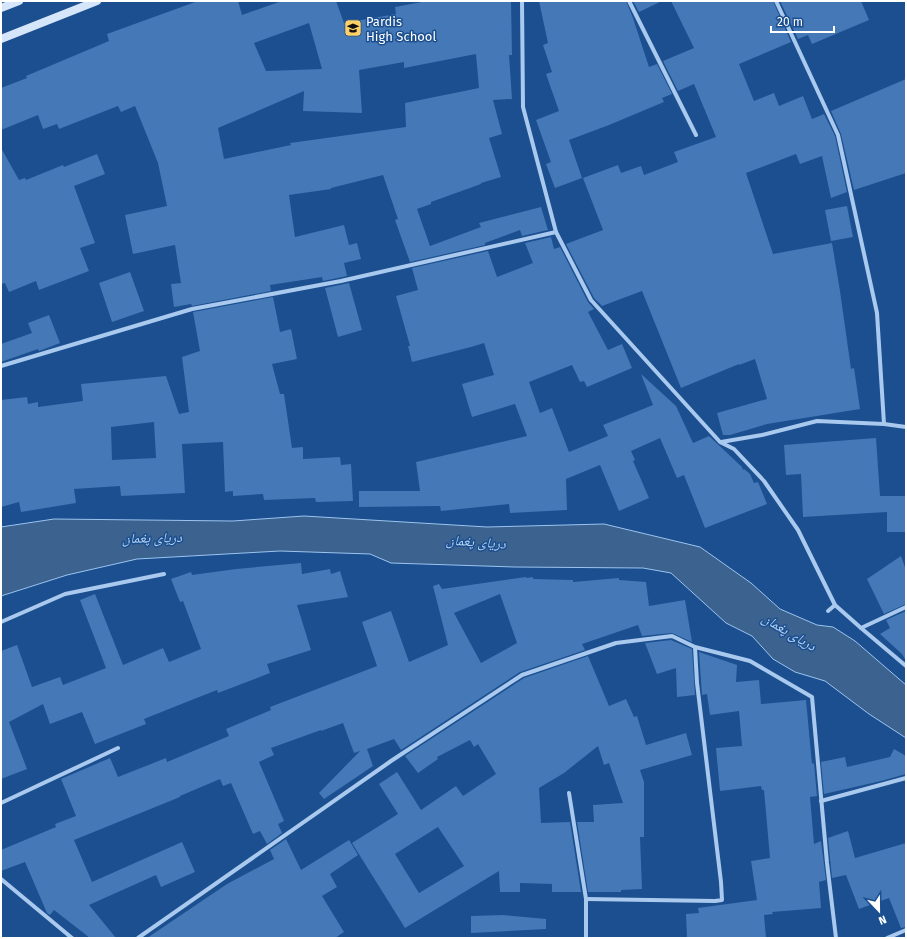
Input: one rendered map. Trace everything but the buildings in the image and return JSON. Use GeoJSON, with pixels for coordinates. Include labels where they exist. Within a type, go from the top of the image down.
{"type":"FeatureCollection","features":[{"type":"Feature","properties":{"kind":"main road"},"geometry":{"type":"LineString","coordinates":[[1,8],[19,1]]}},
{"type":"Feature","properties":{"kind":"main road"},"geometry":{"type":"LineString","coordinates":[[1,39],[97,1]]}},
{"type":"Feature","properties":{"kind":"street"},"geometry":{"type":"LineString","coordinates":[[522,1],[523,107],[556,232],[591,300],[720,442],[734,449],[764,481],[798,530],[835,605],[906,666]]}},
{"type":"Feature","properties":{"kind":"street"},"geometry":{"type":"LineString","coordinates":[[629,1],[696,135]]}},
{"type":"Feature","properties":{"kind":"street"},"geometry":{"type":"LineString","coordinates":[[776,1],[838,135],[877,313],[884,424]]}},
{"type":"Feature","properties":{"kind":"street"},"geometry":{"type":"LineString","coordinates":[[1,366],[192,309],[340,281],[556,232]]}},
{"type":"Feature","properties":{"kind":"street"},"geometry":{"type":"LineString","coordinates":[[720,442],[762,435],[817,421],[884,424],[906,427]]}},
{"type":"Feature","properties":{"kind":"street"},"geometry":{"type":"LineString","coordinates":[[1,622],[65,594],[164,574]]}},
{"type":"Feature","properties":{"kind":"street"},"geometry":{"type":"LineString","coordinates":[[828,611],[835,605]]}},
{"type":"Feature","properties":{"kind":"street"},"geometry":{"type":"LineString","coordinates":[[861,628],[906,607]]}},
{"type":"Feature","properties":{"kind":"street"},"geometry":{"type":"LineString","coordinates":[[138,938],[392,761],[522,675],[616,643],[672,636],[695,647],[750,661],[812,697],[821,801],[836,938]]}},
{"type":"Feature","properties":{"kind":"street"},"geometry":{"type":"LineString","coordinates":[[586,899],[722,900],[696,683],[695,647]]}},
{"type":"Feature","properties":{"kind":"street"},"geometry":{"type":"LineString","coordinates":[[1,803],[118,748]]}},
{"type":"Feature","properties":{"kind":"street"},"geometry":{"type":"LineString","coordinates":[[821,801],[906,778]]}},
{"type":"Feature","properties":{"kind":"street"},"geometry":{"type":"LineString","coordinates":[[569,793],[586,899],[586,938]]}},
{"type":"Feature","properties":{"kind":"street"},"geometry":{"type":"LineString","coordinates":[[1,879],[72,938]]}},
{"type":"Feature","properties":{"kind":"street"},"geometry":{"type":"LineString","coordinates":[[887,938],[906,930]]}},
{"type":"Feature","properties":{"kind":"water","name":"دریای پغمان"},"geometry":{"type":"Polygon","coordinates":[[[304,516],[487,527],[604,524],[700,547],[751,583],[780,609],[817,625],[833,627],[855,641],[906,685],[906,738],[869,714],[825,681],[795,672],[773,659],[752,636],[726,623],[671,573],[643,568],[514,567],[391,563],[370,554],[280,551],[137,559],[67,575],[1,596],[1,527],[54,519],[233,521],[304,516]]]}},
{"type":"Feature","properties":{"kind":"place","name":"Pardis High School"},"geometry":{"type":"Point","coordinates":[353,28]}}]}
